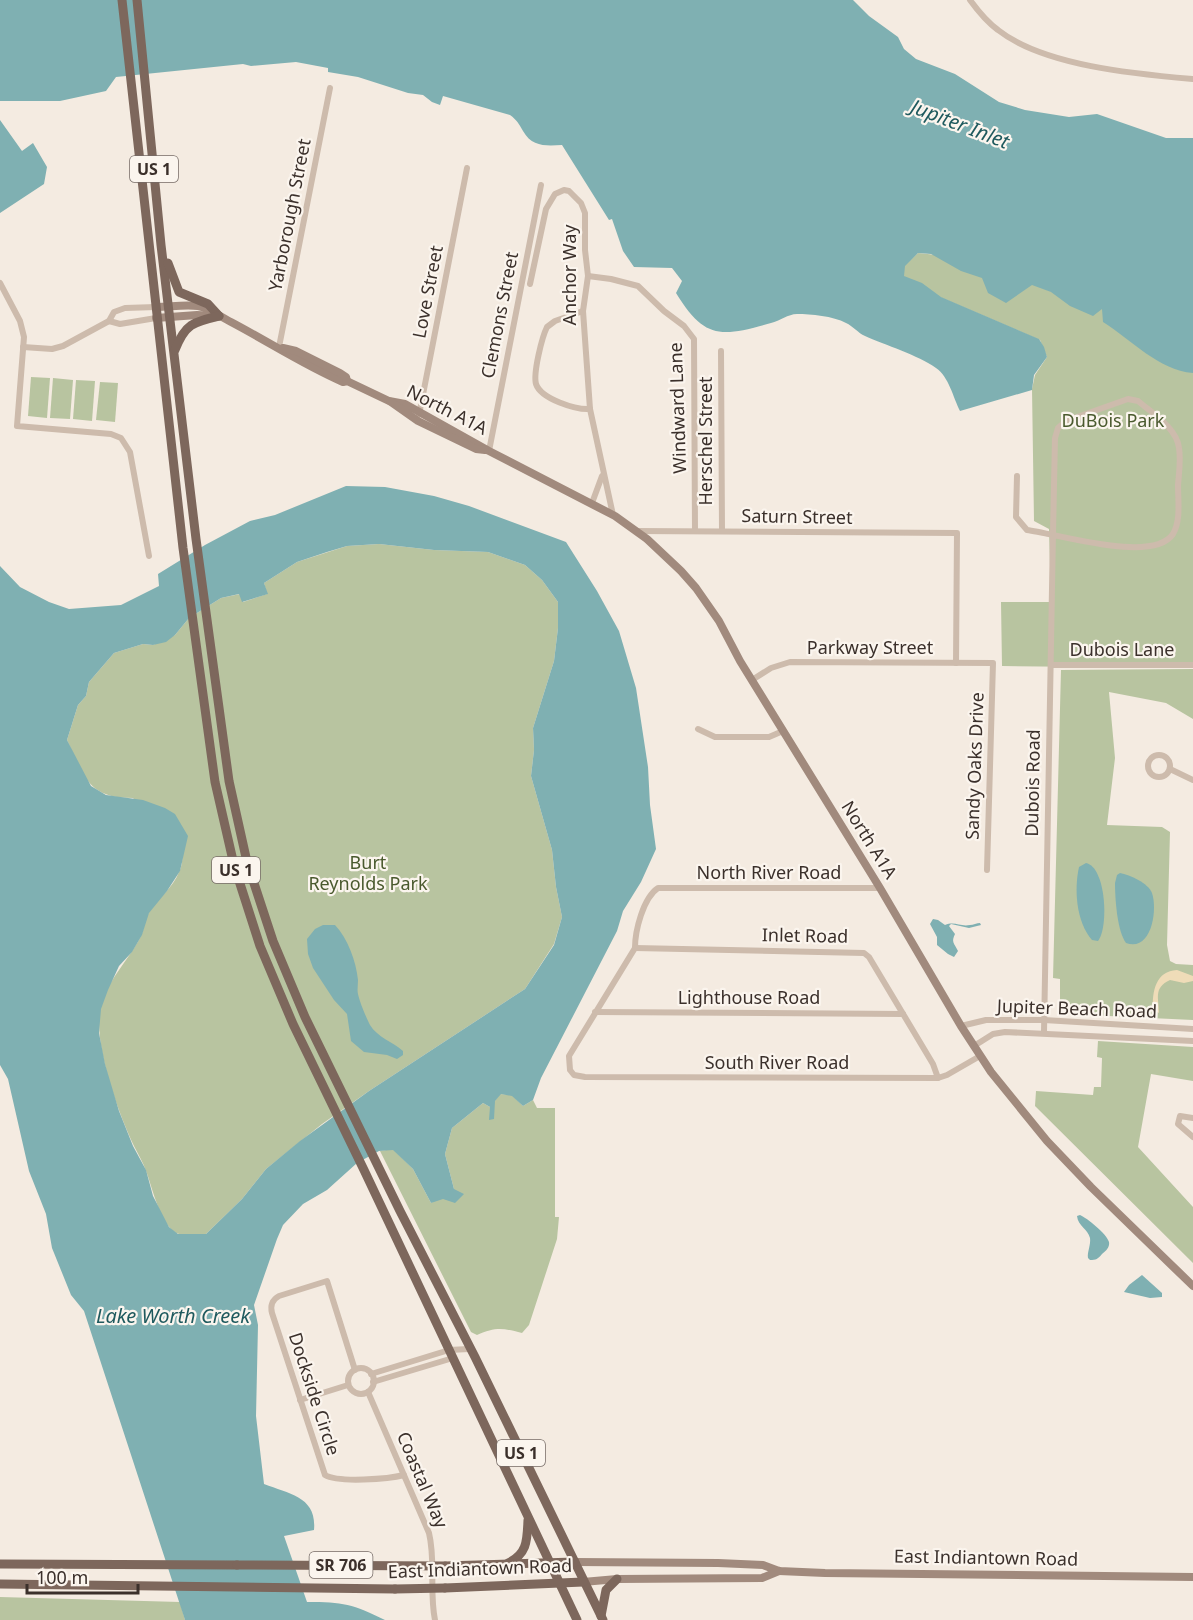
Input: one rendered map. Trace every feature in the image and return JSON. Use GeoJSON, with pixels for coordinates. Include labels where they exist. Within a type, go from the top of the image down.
{"type":"FeatureCollection","features":[{"type":"Feature","properties":{"kind":"main road","name":"US 1"},"geometry":{"type":"LineString","coordinates":[[122,0],[183,548],[215,782],[234,865],[245,904],[276,987],[577,1620]]}},
{"type":"Feature","properties":{"kind":"main road","name":"US 1"},"geometry":{"type":"LineString","coordinates":[[137,0],[161,245],[206,614],[229,781],[259,901],[289,980],[375,1162],[602,1618]]}},
{"type":"Feature","properties":{"kind":"main road"},"geometry":{"type":"LineString","coordinates":[[161,245],[179,292],[208,304],[219,316]]}},
{"type":"Feature","properties":{"kind":"main road"},"geometry":{"type":"LineString","coordinates":[[174,352],[181,335],[189,325],[199,320],[219,316]]}},
{"type":"Feature","properties":{"kind":"main road"},"geometry":{"type":"LineString","coordinates":[[506,1564],[514,1560],[525,1549],[528,1517]]}},
{"type":"Feature","properties":{"kind":"main road","name":"East Indiantown Road"},"geometry":{"type":"LineString","coordinates":[[0,1564],[445,1566],[574,1562]]}},
{"type":"Feature","properties":{"kind":"main road"},"geometry":{"type":"LineString","coordinates":[[602,1618],[606,1590],[617,1579]]}},
{"type":"Feature","properties":{"kind":"main road","name":"East Indiantown Road"},"geometry":{"type":"LineString","coordinates":[[0,1584],[445,1588],[583,1582]]}},
{"type":"Feature","properties":{"kind":"street"},"geometry":{"type":"LineString","coordinates":[[970,0],[998,30],[1033,49],[1120,71],[1193,79]]}},
{"type":"Feature","properties":{"kind":"street","name":"Yarborough Street"},"geometry":{"type":"LineString","coordinates":[[279,348],[330,88]]}},
{"type":"Feature","properties":{"kind":"street","name":"Love Street"},"geometry":{"type":"LineString","coordinates":[[418,421],[467,168]]}},
{"type":"Feature","properties":{"kind":"street","name":"Clemons Street"},"geometry":{"type":"LineString","coordinates":[[489,450],[541,185]]}},
{"type":"Feature","properties":{"kind":"street","name":"Anchor Way"},"geometry":{"type":"LineString","coordinates":[[530,284],[546,209],[555,194],[564,190],[574,195],[583,208],[588,276],[583,311],[590,409],[602,473],[613,515]]}},
{"type":"Feature","properties":{"kind":"street","name":"Windward Lane"},"geometry":{"type":"LineString","coordinates":[[588,276],[638,286],[664,311],[684,326],[694,339],[695,531]]}},
{"type":"Feature","properties":{"kind":"street"},"geometry":{"type":"LineString","coordinates":[[0,283],[22,326],[23,347],[17,426],[111,434],[121,438],[130,452],[149,556]]}},
{"type":"Feature","properties":{"kind":"street"},"geometry":{"type":"LineString","coordinates":[[23,347],[58,348],[109,321],[114,312],[125,308],[156,307],[170,312]]}},
{"type":"Feature","properties":{"kind":"street"},"geometry":{"type":"LineString","coordinates":[[583,311],[555,321],[547,327],[536,381],[540,391],[570,407],[590,409]]}},
{"type":"Feature","properties":{"kind":"street"},"geometry":{"type":"LineString","coordinates":[[109,321],[120,324],[156,318],[170,312]]}},
{"type":"Feature","properties":{"kind":"street","name":"North A1A"},"geometry":{"type":"LineString","coordinates":[[170,312],[219,316],[317,371],[343,382],[347,381],[389,401],[418,421],[476,449],[489,450]]}},
{"type":"Feature","properties":{"kind":"street","name":"Herschel Street"},"geometry":{"type":"LineString","coordinates":[[721,351],[722,531]]}},
{"type":"Feature","properties":{"kind":"street","name":"Dubois Road"},"geometry":{"type":"LineString","coordinates":[[1044,1032],[1053,478],[1055,438],[1058,428],[1065,421],[1128,399],[1138,401],[1169,429],[1179,448],[1178,516],[1172,536],[1163,543],[1153,546],[1123,547],[1053,533]]}},
{"type":"Feature","properties":{"kind":"street","name":"North A1A"},"geometry":{"type":"LineString","coordinates":[[389,401],[405,404],[420,411],[613,515],[665,554],[696,588],[980,1056],[1047,1141],[1193,1286]]}},
{"type":"Feature","properties":{"kind":"street","name":"Anchor Way"},"geometry":{"type":"LineString","coordinates":[[592,504],[602,473]]}},
{"type":"Feature","properties":{"kind":"street"},"geometry":{"type":"LineString","coordinates":[[1017,476],[1017,517],[1027,530],[1053,533]]}},
{"type":"Feature","properties":{"kind":"street","name":"Saturn Street"},"geometry":{"type":"LineString","coordinates":[[636,531],[957,533],[956,663]]}},
{"type":"Feature","properties":{"kind":"street","name":"Parkway Street"},"geometry":{"type":"LineString","coordinates":[[752,680],[771,668],[790,662],[993,663]]}},
{"type":"Feature","properties":{"kind":"street","name":"Sandy Oaks Drive"},"geometry":{"type":"LineString","coordinates":[[987,870],[993,663]]}},
{"type":"Feature","properties":{"kind":"street","name":"Dubois Lane"},"geometry":{"type":"LineString","coordinates":[[1051,665],[1193,665]]}},
{"type":"Feature","properties":{"kind":"street"},"geometry":{"type":"LineString","coordinates":[[698,729],[716,737],[769,737],[783,731]]}},
{"type":"Feature","properties":{"kind":"street"},"geometry":{"type":"LineString","coordinates":[[1170,769],[1193,780]]}},
{"type":"Feature","properties":{"kind":"street","name":"North River Road"},"geometry":{"type":"LineString","coordinates":[[635,948],[635,931],[648,899],[658,888],[880,888]]}},
{"type":"Feature","properties":{"kind":"street"},"geometry":{"type":"LineString","coordinates":[[595,1012],[635,948]]}},
{"type":"Feature","properties":{"kind":"street","name":"Inlet Road"},"geometry":{"type":"LineString","coordinates":[[635,948],[860,952],[869,957],[933,1064],[938,1078]]}},
{"type":"Feature","properties":{"kind":"street","name":"Lighthouse Road"},"geometry":{"type":"LineString","coordinates":[[595,1012],[903,1014]]}},
{"type":"Feature","properties":{"kind":"street","name":"South River Road"},"geometry":{"type":"LineString","coordinates":[[595,1012],[569,1056],[570,1070],[574,1075],[585,1077],[938,1078],[947,1076],[980,1056]]}},
{"type":"Feature","properties":{"kind":"street","name":"Jupiter Beach Road"},"geometry":{"type":"LineString","coordinates":[[961,1026],[986,1020],[1044,1020],[1193,1029]]}},
{"type":"Feature","properties":{"kind":"street","name":"Jupiter Beach Road"},"geometry":{"type":"LineString","coordinates":[[974,1046],[993,1034],[1005,1032],[1044,1032],[1193,1041]]}},
{"type":"Feature","properties":{"kind":"street"},"geometry":{"type":"LineString","coordinates":[[1193,1118],[1180,1116],[1178,1124],[1193,1137]]}},
{"type":"Feature","properties":{"kind":"street","name":"Dockside Circle"},"geometry":{"type":"LineString","coordinates":[[355,1370],[327,1281],[279,1296],[271,1304],[325,1475],[334,1479],[386,1479],[404,1475]]}},
{"type":"Feature","properties":{"kind":"street"},"geometry":{"type":"LineString","coordinates":[[371,1374],[469,1349]]}},
{"type":"Feature","properties":{"kind":"street"},"geometry":{"type":"LineString","coordinates":[[373,1382],[451,1354]]}},
{"type":"Feature","properties":{"kind":"street"},"geometry":{"type":"LineString","coordinates":[[355,1370],[365,1370],[371,1374],[373,1382],[368,1392],[357,1394],[348,1385],[349,1377],[355,1370]]}},
{"type":"Feature","properties":{"kind":"street"},"geometry":{"type":"LineString","coordinates":[[300,1400],[348,1385]]}},
{"type":"Feature","properties":{"kind":"street","name":"Coastal Way"},"geometry":{"type":"LineString","coordinates":[[368,1392],[431,1541],[432,1601],[435,1620]]}},
{"type":"Feature","properties":{"kind":"street","name":"East Indiantown Road"},"geometry":{"type":"LineString","coordinates":[[574,1562],[729,1563],[763,1565],[779,1571],[825,1573],[1193,1577]]}},
{"type":"Feature","properties":{"kind":"street","name":"East Indiantown Road"},"geometry":{"type":"LineString","coordinates":[[583,1582],[617,1579],[762,1578],[779,1571]]}},
{"type":"Feature","properties":{"kind":"green space","name":"DuBois Park"},"geometry":{"type":"Polygon","coordinates":[[[918,253],[966,261],[1102,308],[1193,321],[1193,668],[1002,666],[1001,602],[1051,602],[1049,529],[1034,521],[1032,389],[1035,375],[1047,357],[1040,340],[928,292],[903,276],[904,266],[918,253]]]}},
{"type":"Feature","properties":{"kind":"green space"},"geometry":{"type":"Polygon","coordinates":[[[31,377],[50,378],[47,418],[28,416],[31,377]]]}},
{"type":"Feature","properties":{"kind":"green space"},"geometry":{"type":"Polygon","coordinates":[[[53,378],[73,380],[70,419],[50,418],[53,378]]]}},
{"type":"Feature","properties":{"kind":"green space"},"geometry":{"type":"Polygon","coordinates":[[[76,380],[95,381],[92,421],[73,419],[76,380]]]}},
{"type":"Feature","properties":{"kind":"green space"},"geometry":{"type":"Polygon","coordinates":[[[100,382],[118,383],[115,422],[96,420],[100,382]]]}},
{"type":"Feature","properties":{"kind":"green space","name":"Burt Reynolds Park"},"geometry":{"type":"Polygon","coordinates":[[[379,544],[434,550],[488,552],[525,565],[542,580],[558,602],[554,661],[533,728],[534,750],[531,776],[552,850],[562,917],[554,944],[525,989],[322,1124],[266,1169],[242,1199],[206,1234],[179,1234],[167,1224],[162,1216],[145,1168],[121,1116],[104,1060],[99,1025],[100,1010],[107,990],[140,938],[149,912],[176,878],[181,868],[183,854],[133,798],[106,794],[90,783],[78,765],[67,740],[78,705],[86,696],[89,682],[114,653],[143,644],[153,645],[175,635],[189,618],[221,598],[240,594],[243,602],[267,594],[264,583],[297,562],[347,546],[379,544]]]}},
{"type":"Feature","properties":{"kind":"green space"},"geometry":{"type":"Polygon","coordinates":[[[1193,669],[1193,719],[1166,703],[1109,692],[1115,758],[1107,825],[1162,827],[1170,832],[1167,945],[1170,961],[1176,964],[1193,965],[1193,1020],[1066,1014],[1060,1005],[1060,979],[1053,978],[1061,670],[1193,669]]]}},
{"type":"Feature","properties":{"kind":"green space"},"geometry":{"type":"Polygon","coordinates":[[[1098,1041],[1193,1047],[1193,1081],[1151,1074],[1138,1147],[1193,1207],[1193,1263],[1035,1106],[1036,1091],[1093,1095],[1094,1087],[1101,1087],[1102,1058],[1097,1057],[1098,1041]]]}},
{"type":"Feature","properties":{"kind":"green space"},"geometry":{"type":"Polygon","coordinates":[[[500,1094],[512,1095],[523,1106],[533,1100],[537,1108],[555,1108],[555,1217],[559,1217],[557,1239],[529,1325],[522,1333],[499,1329],[477,1335],[471,1332],[380,1151],[393,1149],[413,1169],[431,1203],[454,1189],[445,1154],[452,1128],[483,1103],[490,1107],[500,1094]]]}},
{"type":"Feature","properties":{"kind":"green space"},"geometry":{"type":"Polygon","coordinates":[[[0,1597],[180,1602],[185,1620],[0,1620],[0,1597]]]}},
{"type":"Feature","properties":{"kind":"sand"},"geometry":{"type":"Polygon","coordinates":[[[1177,970],[1193,976],[1193,981],[1184,983],[1170,980],[1161,986],[1158,994],[1159,1013],[1153,1009],[1153,995],[1157,983],[1164,974],[1177,970]]]}},
{"type":"Feature","properties":{"kind":"water","name":"Jupiter Inlet"},"geometry":{"type":"Polygon","coordinates":[[[0,0],[853,0],[869,16],[898,37],[904,49],[916,59],[955,74],[999,102],[1025,110],[1069,117],[1097,114],[1166,138],[1193,138],[1193,373],[1168,366],[1146,353],[1103,322],[1102,309],[1093,316],[1070,306],[1051,292],[1032,285],[1006,303],[988,293],[982,278],[961,271],[931,254],[918,253],[905,266],[904,276],[922,283],[941,297],[1039,339],[1047,357],[1034,375],[1032,390],[960,411],[947,382],[936,368],[865,336],[849,324],[835,319],[797,314],[739,331],[716,331],[706,327],[686,308],[676,293],[682,281],[672,268],[634,267],[623,251],[612,219],[609,220],[562,145],[535,143],[510,115],[443,96],[440,105],[423,95],[408,93],[358,77],[328,72],[328,68],[296,62],[251,66],[243,64],[116,77],[106,91],[60,101],[0,101],[0,0]]]}},
{"type":"Feature","properties":{"kind":"water"},"geometry":{"type":"Polygon","coordinates":[[[0,120],[22,151],[33,143],[47,167],[44,184],[0,213],[0,120]]]}},
{"type":"Feature","properties":{"kind":"water","name":"Lake Worth Creek"},"geometry":{"type":"Polygon","coordinates":[[[346,486],[385,487],[434,496],[469,506],[566,542],[619,631],[636,688],[648,767],[656,849],[641,882],[623,911],[617,931],[541,1078],[533,1100],[523,1106],[512,1096],[501,1094],[495,1101],[494,1119],[489,1120],[490,1107],[483,1103],[452,1128],[445,1154],[454,1189],[464,1194],[455,1203],[443,1199],[431,1203],[413,1169],[393,1150],[379,1151],[357,1163],[327,1190],[303,1204],[283,1225],[254,1305],[258,1325],[256,1416],[264,1484],[300,1498],[311,1510],[314,1530],[284,1536],[307,1602],[348,1605],[385,1620],[185,1620],[84,1311],[71,1295],[52,1248],[46,1214],[29,1171],[8,1079],[0,1065],[0,566],[20,587],[49,602],[69,609],[121,605],[159,586],[158,574],[205,545],[250,521],[275,515],[346,486]],[[379,544],[347,546],[297,562],[264,583],[268,594],[242,602],[239,594],[221,598],[189,618],[166,642],[153,645],[143,644],[114,653],[89,682],[86,696],[78,705],[67,740],[91,786],[106,795],[143,800],[165,808],[175,814],[188,836],[180,871],[149,913],[142,935],[132,952],[119,966],[108,990],[101,1009],[99,1033],[105,1064],[119,1111],[133,1146],[146,1170],[153,1196],[169,1227],[178,1234],[206,1234],[242,1199],[266,1169],[300,1141],[369,1091],[525,989],[554,945],[562,917],[552,850],[531,776],[534,750],[533,728],[554,661],[558,602],[542,580],[525,565],[488,552],[434,550],[379,544]]]}},
{"type":"Feature","properties":{"kind":"water"},"geometry":{"type":"Polygon","coordinates":[[[1086,863],[1093,867],[1098,875],[1104,898],[1104,923],[1098,941],[1092,940],[1087,933],[1078,905],[1079,867],[1086,863]]]}},
{"type":"Feature","properties":{"kind":"water"},"geometry":{"type":"Polygon","coordinates":[[[1120,873],[1147,886],[1154,901],[1151,928],[1141,942],[1135,944],[1126,943],[1119,923],[1115,883],[1120,873]]]}},
{"type":"Feature","properties":{"kind":"water"},"geometry":{"type":"Polygon","coordinates":[[[933,919],[945,925],[951,924],[949,926],[955,934],[953,941],[958,951],[954,957],[937,945],[937,937],[930,924],[933,919]]]}},
{"type":"Feature","properties":{"kind":"water"},"geometry":{"type":"Polygon","coordinates":[[[980,923],[981,925],[969,928],[951,924],[966,925],[980,923]]]}},
{"type":"Feature","properties":{"kind":"water"},"geometry":{"type":"Polygon","coordinates":[[[323,925],[335,925],[344,937],[355,965],[358,994],[365,1014],[377,1033],[403,1051],[403,1055],[397,1059],[387,1055],[364,1052],[351,1041],[347,1014],[334,1000],[313,968],[308,954],[307,939],[315,929],[323,925]]]}},
{"type":"Feature","properties":{"kind":"water"},"geometry":{"type":"Polygon","coordinates":[[[1080,1215],[1101,1231],[1109,1242],[1107,1249],[1095,1259],[1088,1258],[1090,1238],[1078,1219],[1077,1216],[1080,1215]]]}},
{"type":"Feature","properties":{"kind":"water"},"geometry":{"type":"Polygon","coordinates":[[[1142,1275],[1162,1293],[1162,1297],[1150,1298],[1124,1292],[1142,1275]]]}}]}
